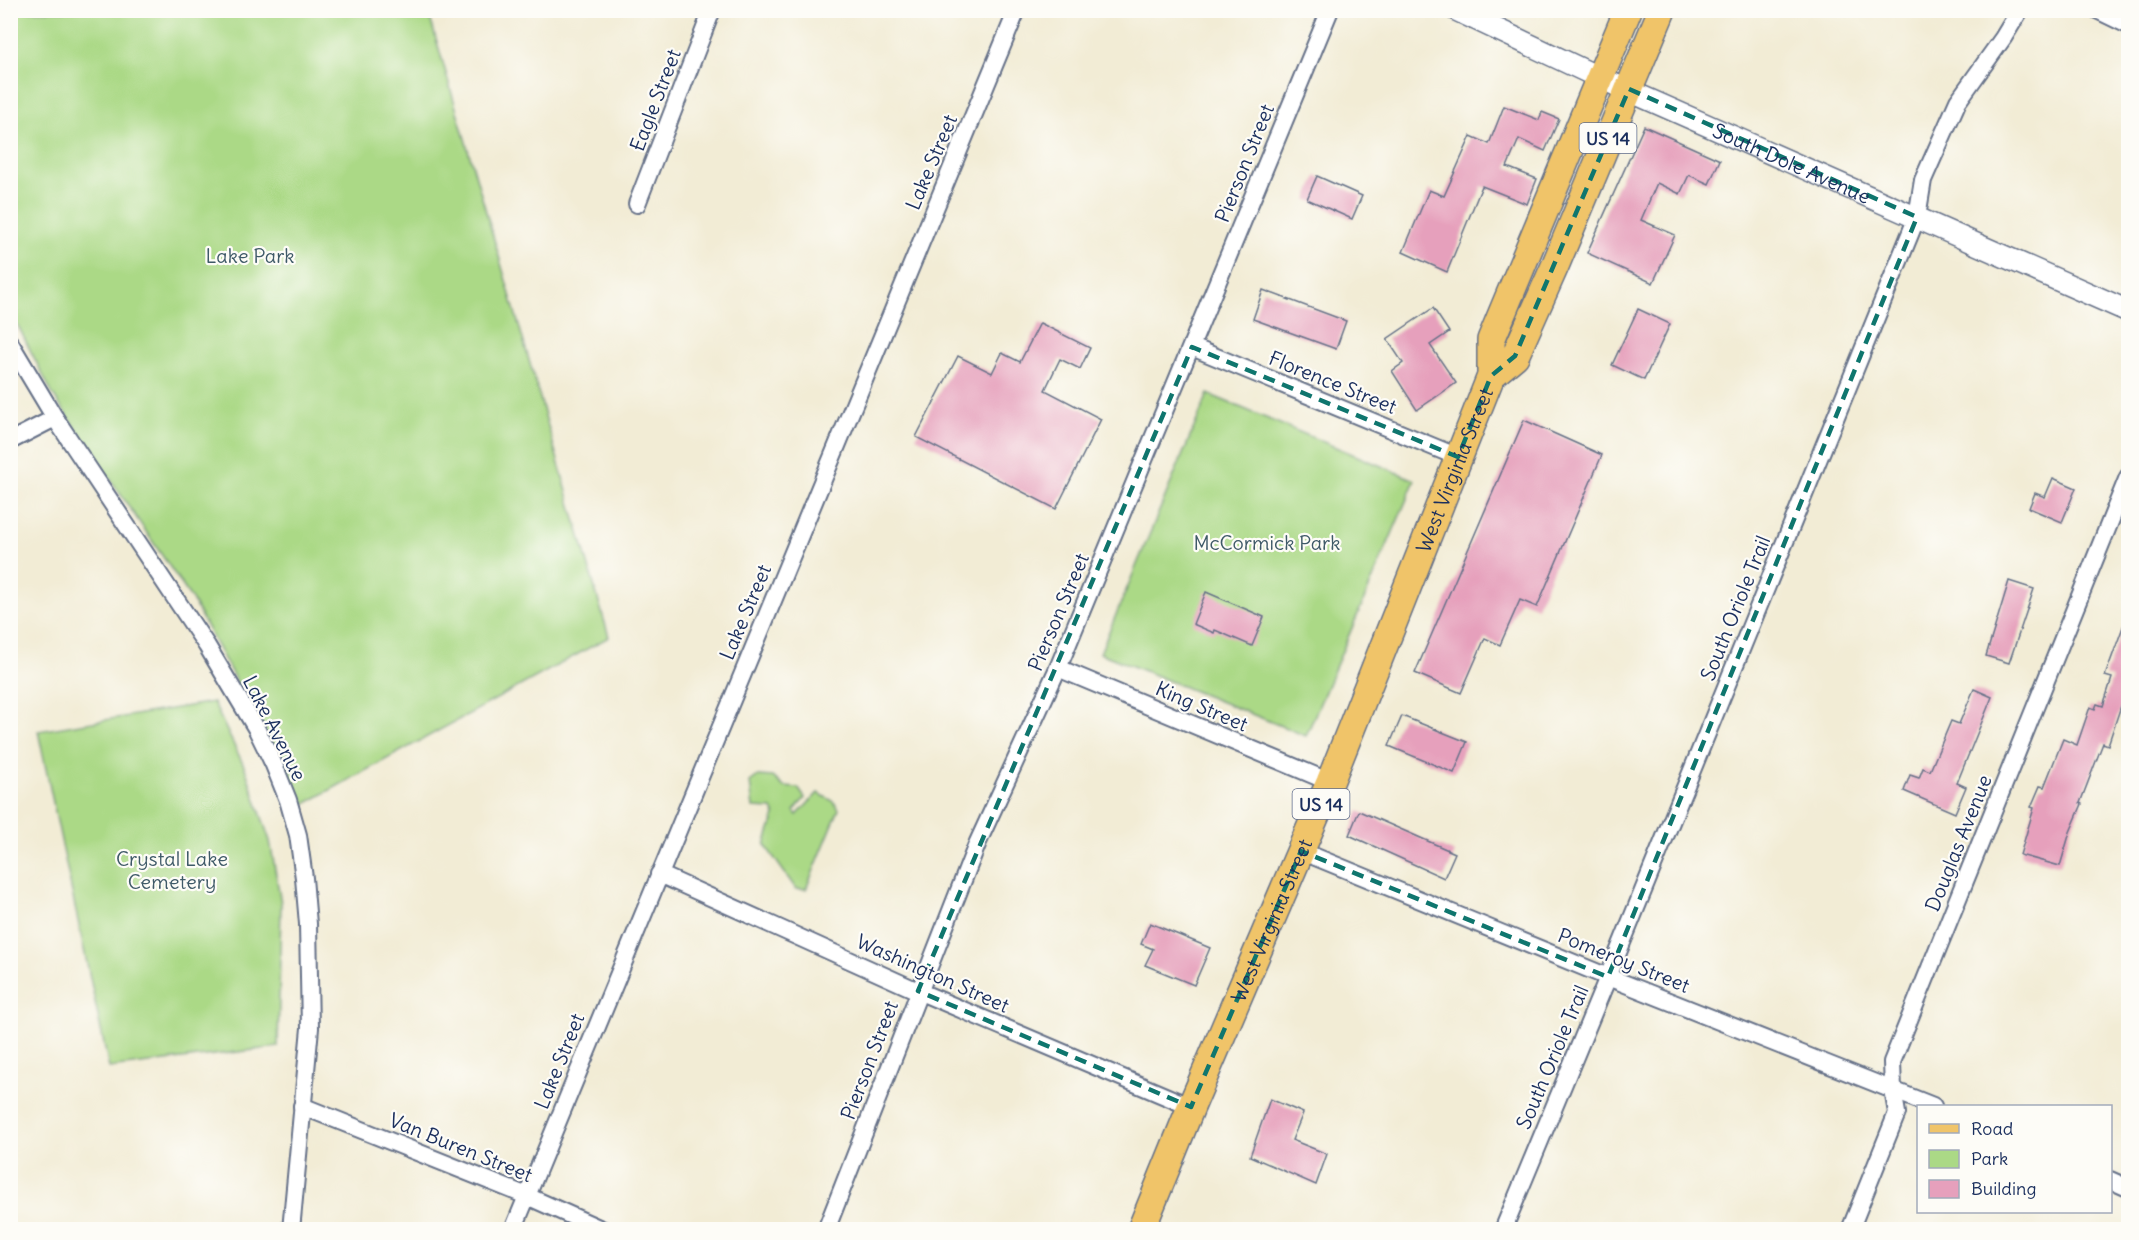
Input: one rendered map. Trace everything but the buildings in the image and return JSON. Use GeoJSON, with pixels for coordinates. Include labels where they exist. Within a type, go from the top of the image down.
{"type":"FeatureCollection","features":[{"type":"Feature","properties":{"kind":"main road","name":"West Virginia Street"},"geometry":{"type":"LineString","coordinates":[[1141,1230],[1330,782],[1491,376],[1491,340],[1628,10]]}},
{"type":"Feature","properties":{"kind":"main road","name":"West Virginia Street"},"geometry":{"type":"LineString","coordinates":[[1491,376],[1515,356],[1556,266],[1662,10]]}},
{"type":"Feature","properties":{"kind":"main road"},"geometry":{"type":"LineString","coordinates":[[1528,254],[1556,266]]}},
{"type":"Feature","properties":{"kind":"street","name":"Eagle Street"},"geometry":{"type":"LineString","coordinates":[[637,204],[712,10]]}},
{"type":"Feature","properties":{"kind":"street","name":"Lake Street"},"geometry":{"type":"LineString","coordinates":[[513,1230],[1017,10]]}},
{"type":"Feature","properties":{"kind":"street","name":"Pierson Street"},"geometry":{"type":"LineString","coordinates":[[826,1230],[978,842],[1058,668],[1330,10]]}},
{"type":"Feature","properties":{"kind":"street","name":"South Dole Avenue"},"geometry":{"type":"LineString","coordinates":[[1456,10],[1600,78],[2128,311]]}},
{"type":"Feature","properties":{"kind":"street","name":"South Oriole Trail"},"geometry":{"type":"LineString","coordinates":[[1503,1230],[1917,217],[1923,180],[1958,100],[2003,38],[2020,10]]}},
{"type":"Feature","properties":{"kind":"street"},"geometry":{"type":"LineString","coordinates":[[2097,10],[2128,25]]}},
{"type":"Feature","properties":{"kind":"street","name":"Lake Avenue"},"geometry":{"type":"LineString","coordinates":[[10,343],[55,418],[207,646],[256,728],[288,800],[298,835],[308,924],[310,1028],[291,1230]]}},
{"type":"Feature","properties":{"kind":"street","name":"Florence Street"},"geometry":{"type":"LineString","coordinates":[[1192,346],[1458,457]]}},
{"type":"Feature","properties":{"kind":"street"},"geometry":{"type":"LineString","coordinates":[[10,441],[55,418]]}},
{"type":"Feature","properties":{"kind":"street","name":"Douglas Avenue"},"geometry":{"type":"LineString","coordinates":[[1850,1230],[1897,1113],[1892,1062],[2128,477]]}},
{"type":"Feature","properties":{"kind":"street","name":"King Street"},"geometry":{"type":"LineString","coordinates":[[1058,668],[1330,782]]}},
{"type":"Feature","properties":{"kind":"street","name":"Pomeroy Street"},"geometry":{"type":"LineString","coordinates":[[1301,851],[1928,1105]]}},
{"type":"Feature","properties":{"kind":"street","name":"Washington Street"},"geometry":{"type":"LineString","coordinates":[[659,874],[918,991],[1191,1107]]}},
{"type":"Feature","properties":{"kind":"street","name":"Van Buren Street"},"geometry":{"type":"LineString","coordinates":[[303,1106],[526,1196],[603,1230]]}},
{"type":"Feature","properties":{"kind":"street"},"geometry":{"type":"LineString","coordinates":[[2112,1181],[2128,1188]]}},
{"type":"Feature","properties":{"kind":"highlighted area"},"geometry":{"type":"Polygon","coordinates":[[[1629,89],[1917,217],[1608,977],[1301,851],[1191,1107],[918,991],[1192,347],[1458,457],[1491,376],[1515,356],[1629,89]]]}},
{"type":"Feature","properties":{"kind":"green space","name":"Lake Park"},"geometry":{"type":"Polygon","coordinates":[[[10,11],[428,11],[609,637],[303,805],[191,598],[53,395],[12,314],[10,11]]]}},
{"type":"Feature","properties":{"kind":"green space","name":"McCormick Park"},"geometry":{"type":"Polygon","coordinates":[[[1208,394],[1415,480],[1306,736],[1100,653],[1208,394]]]}},
{"type":"Feature","properties":{"kind":"green space","name":"Crystal Lake Cemetery"},"geometry":{"type":"Polygon","coordinates":[[[213,702],[245,768],[270,841],[281,903],[278,1047],[109,1068],[38,731],[213,702]]]}},
{"type":"Feature","properties":{"kind":"green space"},"geometry":{"type":"Polygon","coordinates":[[[758,776],[773,777],[784,787],[798,788],[805,798],[794,811],[797,815],[818,793],[833,801],[839,809],[806,889],[796,889],[765,845],[775,815],[772,809],[753,808],[750,782],[758,776]]]}}]}
